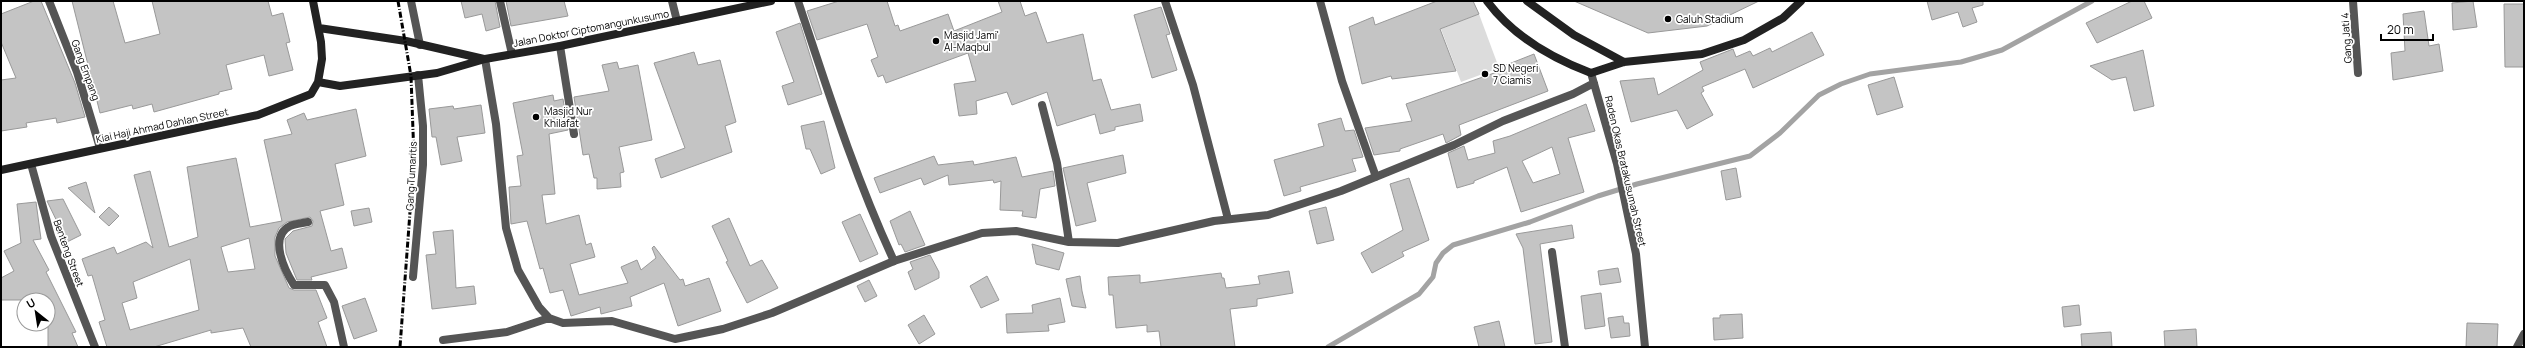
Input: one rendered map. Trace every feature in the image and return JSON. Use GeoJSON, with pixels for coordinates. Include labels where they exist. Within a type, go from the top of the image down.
{"type":"FeatureCollection","features":[{"type":"Feature","properties":{"kind":"main road"},"geometry":{"type":"LineString","coordinates":[[313,1],[319,28],[322,59],[318,82]]}},
{"type":"Feature","properties":{"kind":"main road","name":"Jalan Doktor Ciptomangunkusumo"},"geometry":{"type":"LineString","coordinates":[[318,82],[340,86],[437,73],[485,59],[560,46],[771,1]]}},
{"type":"Feature","properties":{"kind":"main road"},"geometry":{"type":"LineString","coordinates":[[1498,1],[1489,4],[1519,34],[1545,52],[1591,73],[1624,62],[1702,54],[1744,40],[1783,18],[1801,1]]}},
{"type":"Feature","properties":{"kind":"main road"},"geometry":{"type":"LineString","coordinates":[[1527,1],[1574,35],[1624,62]]}},
{"type":"Feature","properties":{"kind":"main road","name":"Jalan Doktor Ciptomangunkusumo"},"geometry":{"type":"LineString","coordinates":[[319,28],[420,45],[485,59]]}},
{"type":"Feature","properties":{"kind":"main road","name":"Kiai Haji Ahmad Dahlan Street"},"geometry":{"type":"LineString","coordinates":[[1,170],[258,115],[311,94],[318,82]]}},
{"type":"Feature","properties":{"kind":"street","name":"Gang Empang"},"geometry":{"type":"LineString","coordinates":[[49,1],[77,72],[100,148]]}},
{"type":"Feature","properties":{"kind":"street"},"geometry":{"type":"LineString","coordinates":[[411,1],[420,45]]}},
{"type":"Feature","properties":{"kind":"street"},"geometry":{"type":"LineString","coordinates":[[500,1],[512,54]]}},
{"type":"Feature","properties":{"kind":"street"},"geometry":{"type":"LineString","coordinates":[[672,1],[677,21]]}},
{"type":"Feature","properties":{"kind":"street"},"geometry":{"type":"LineString","coordinates":[[798,1],[848,148],[878,228],[894,261]]}},
{"type":"Feature","properties":{"kind":"street"},"geometry":{"type":"LineString","coordinates":[[1165,1],[1193,85],[1228,219]]}},
{"type":"Feature","properties":{"kind":"street"},"geometry":{"type":"LineString","coordinates":[[1320,1],[1342,81],[1376,176]]}},
{"type":"Feature","properties":{"kind":"street","name":"Gang Jati 4"},"geometry":{"type":"LineString","coordinates":[[2353,1],[2358,73]]}},
{"type":"Feature","properties":{"kind":"street"},"geometry":{"type":"LineString","coordinates":[[560,46],[574,134]]}},
{"type":"Feature","properties":{"kind":"street"},"geometry":{"type":"LineString","coordinates":[[485,59],[496,124],[506,228],[518,270],[539,307],[549,318],[563,323],[612,321],[675,339],[723,329],[772,313],[894,261],[982,233],[1016,231],[1069,242],[1118,243],[1228,219],[1268,215],[1312,202],[1594,83]]}},
{"type":"Feature","properties":{"kind":"street","name":"Raden Okas Bratakusumah Street"},"geometry":{"type":"LineString","coordinates":[[1591,73],[1617,164],[1636,254],[1645,347]]}},
{"type":"Feature","properties":{"kind":"street","name":"Gang Tumaritis"},"geometry":{"type":"LineString","coordinates":[[413,277],[423,165],[423,126],[418,76]]}},
{"type":"Feature","properties":{"kind":"street"},"geometry":{"type":"LineString","coordinates":[[1042,105],[1057,163],[1069,242]]}},
{"type":"Feature","properties":{"kind":"street","name":"Benteng Street"},"geometry":{"type":"LineString","coordinates":[[31,164],[51,236],[95,347]]}},
{"type":"Feature","properties":{"kind":"street"},"geometry":{"type":"LineString","coordinates":[[308,222],[290,226],[282,233],[279,239],[280,252],[286,272],[294,285],[325,285],[334,302],[344,347]]}},
{"type":"Feature","properties":{"kind":"street"},"geometry":{"type":"LineString","coordinates":[[1552,252],[1565,347]]}},
{"type":"Feature","properties":{"kind":"street"},"geometry":{"type":"LineString","coordinates":[[443,340],[507,332],[549,318]]}},
{"type":"Feature","properties":{"kind":"street"},"geometry":{"type":"LineString","coordinates":[[2517,347],[2524,334]]}},
{"type":"Feature","properties":{"kind":"shaded area"},"geometry":{"type":"Polygon","coordinates":[[[1479,14],[1499,68],[1461,82],[1441,29],[1479,14]]]}},
{"type":"Feature","properties":{"kind":"building"},"geometry":{"type":"Polygon","coordinates":[[[34,1],[41,1],[75,83],[85,117],[57,123],[56,118],[26,123],[27,127],[1,131],[1,80],[16,78],[1,42],[1,14],[34,1]]]}},
{"type":"Feature","properties":{"kind":"building"},"geometry":{"type":"Polygon","coordinates":[[[72,1],[113,1],[125,43],[160,34],[152,1],[268,1],[272,16],[283,13],[290,42],[286,43],[293,70],[269,76],[264,55],[226,65],[232,89],[219,92],[219,94],[154,112],[152,104],[133,109],[132,105],[100,113],[72,1]]]}},
{"type":"Feature","properties":{"kind":"building"},"geometry":{"type":"Polygon","coordinates":[[[461,1],[495,1],[500,27],[486,31],[482,14],[465,18],[461,1]]]}},
{"type":"Feature","properties":{"kind":"building"},"geometry":{"type":"Polygon","coordinates":[[[506,1],[564,1],[568,16],[511,26],[506,1]]]}},
{"type":"Feature","properties":{"kind":"building"},"geometry":{"type":"Polygon","coordinates":[[[839,1],[887,1],[895,26],[898,25],[900,31],[948,14],[954,31],[1002,12],[998,1],[1020,1],[1025,16],[1036,12],[1047,43],[1083,34],[1093,81],[1101,79],[1111,110],[1140,104],[1143,121],[1115,127],[1115,130],[1100,134],[1095,114],[1057,126],[1047,92],[1012,105],[1007,92],[976,101],[977,114],[959,116],[954,84],[976,81],[968,53],[886,83],[883,75],[878,77],[871,60],[878,57],[867,24],[817,40],[807,11],[839,1]]]}},
{"type":"Feature","properties":{"kind":"building"},"geometry":{"type":"Polygon","coordinates":[[[1437,1],[1473,1],[1479,14],[1440,29],[1456,71],[1392,79],[1391,76],[1362,84],[1349,27],[1373,17],[1375,25],[1437,1]]]}},
{"type":"Feature","properties":{"kind":"building","name":"Galuh Stadium"},"geometry":{"type":"Polygon","coordinates":[[[1574,1],[1759,1],[1707,26],[1648,33],[1574,1]]]}},
{"type":"Feature","properties":{"kind":"building"},"geometry":{"type":"Polygon","coordinates":[[[1927,1],[1983,1],[1983,5],[1972,8],[1977,22],[1963,27],[1958,12],[1932,20],[1927,1]]]}},
{"type":"Feature","properties":{"kind":"building"},"geometry":{"type":"Polygon","coordinates":[[[2132,1],[2144,1],[2152,18],[2097,43],[2086,23],[2132,1]]]}},
{"type":"Feature","properties":{"kind":"building"},"geometry":{"type":"Polygon","coordinates":[[[2473,1],[2477,27],[2453,30],[2452,3],[2473,1]]]}},
{"type":"Feature","properties":{"kind":"building"},"geometry":{"type":"Polygon","coordinates":[[[2504,4],[2524,4],[2524,67],[2505,67],[2504,4]]]}},
{"type":"Feature","properties":{"kind":"building"},"geometry":{"type":"Polygon","coordinates":[[[1161,7],[1170,34],[1166,35],[1177,70],[1152,78],[1134,15],[1161,7]]]}},
{"type":"Feature","properties":{"kind":"building"},"geometry":{"type":"Polygon","coordinates":[[[2424,11],[2429,46],[2439,44],[2443,71],[2393,80],[2391,53],[2405,51],[2403,14],[2424,11]]]}},
{"type":"Feature","properties":{"kind":"building"},"geometry":{"type":"Polygon","coordinates":[[[800,23],[822,94],[788,105],[782,86],[794,82],[776,32],[800,23]]]}},
{"type":"Feature","properties":{"kind":"building"},"geometry":{"type":"Polygon","coordinates":[[[1812,32],[1824,55],[1753,88],[1745,69],[1702,87],[1704,91],[1701,93],[1713,115],[1687,129],[1677,110],[1631,122],[1620,81],[1654,78],[1658,95],[1703,70],[1700,62],[1733,49],[1736,57],[1750,51],[1753,56],[1770,48],[1772,52],[1812,32]]]}},
{"type":"Feature","properties":{"kind":"building"},"geometry":{"type":"Polygon","coordinates":[[[2143,50],[2154,106],[2134,111],[2126,77],[2112,80],[2090,66],[2143,50]]]}},
{"type":"Feature","properties":{"kind":"building"},"geometry":{"type":"Polygon","coordinates":[[[694,52],[698,65],[720,60],[736,122],[725,126],[732,152],[661,178],[655,159],[685,148],[654,63],[694,52]]]}},
{"type":"Feature","properties":{"kind":"building"},"geometry":{"type":"Polygon","coordinates":[[[1534,54],[1548,91],[1459,125],[1461,135],[1446,143],[1443,134],[1400,149],[1400,151],[1374,155],[1365,128],[1412,121],[1406,104],[1497,72],[1496,69],[1534,54]]]}},
{"type":"Feature","properties":{"kind":"building"},"geometry":{"type":"Polygon","coordinates":[[[617,62],[619,69],[638,65],[652,140],[619,147],[624,172],[620,173],[621,187],[597,189],[597,178],[594,178],[589,154],[583,155],[574,97],[609,91],[602,65],[617,62]]]}},
{"type":"Feature","properties":{"kind":"building"},"geometry":{"type":"Polygon","coordinates":[[[1894,77],[1903,107],[1877,115],[1868,85],[1894,77]]]}},
{"type":"Feature","properties":{"kind":"building"},"geometry":{"type":"Polygon","coordinates":[[[553,95],[554,101],[563,99],[568,130],[549,134],[555,194],[542,195],[546,224],[579,215],[586,245],[591,243],[595,257],[570,264],[579,295],[628,283],[621,267],[637,260],[641,270],[656,258],[652,248],[654,246],[680,280],[683,279],[685,286],[709,278],[721,311],[678,326],[664,283],[630,297],[632,306],[601,314],[600,307],[571,316],[563,290],[550,293],[543,268],[540,269],[527,221],[511,224],[509,187],[521,186],[517,156],[523,155],[513,103],[553,95]]]}},
{"type":"Feature","properties":{"kind":"building"},"geometry":{"type":"Polygon","coordinates":[[[1586,104],[1595,131],[1568,138],[1584,192],[1521,212],[1507,167],[1474,181],[1474,183],[1457,188],[1448,153],[1464,146],[1468,160],[1495,153],[1493,141],[1510,136],[1586,104]],[[1552,147],[1522,161],[1533,183],[1560,174],[1552,147]]]}},
{"type":"Feature","properties":{"kind":"building"},"geometry":{"type":"Polygon","coordinates":[[[481,105],[485,133],[457,137],[462,161],[441,165],[436,137],[432,137],[429,109],[453,106],[454,109],[481,105]]]}},
{"type":"Feature","properties":{"kind":"building"},"geometry":{"type":"Polygon","coordinates":[[[356,109],[366,156],[335,164],[344,205],[320,211],[331,251],[342,248],[347,268],[311,277],[312,280],[297,280],[286,253],[285,239],[293,231],[312,226],[313,221],[310,217],[287,222],[279,228],[275,237],[275,256],[289,288],[294,290],[316,290],[327,318],[318,322],[327,347],[251,347],[243,328],[211,333],[211,330],[154,347],[107,347],[99,322],[105,320],[92,275],[88,276],[82,259],[114,247],[117,254],[146,242],[153,248],[134,175],[150,171],[169,247],[198,237],[187,167],[236,158],[250,227],[282,221],[264,140],[292,134],[287,120],[304,113],[307,120],[356,109]],[[249,238],[221,247],[228,272],[255,269],[249,238]],[[190,259],[133,282],[137,298],[122,303],[130,330],[199,310],[190,259]]]}},
{"type":"Feature","properties":{"kind":"building"},"geometry":{"type":"Polygon","coordinates":[[[1341,118],[1345,131],[1354,130],[1363,157],[1352,159],[1356,171],[1300,187],[1301,191],[1284,196],[1274,160],[1324,146],[1318,124],[1341,118]]]}},
{"type":"Feature","properties":{"kind":"building"},"geometry":{"type":"Polygon","coordinates":[[[824,121],[835,168],[821,174],[810,149],[806,149],[801,126],[824,121]]]}},
{"type":"Feature","properties":{"kind":"building"},"geometry":{"type":"Polygon","coordinates":[[[1123,155],[1126,173],[1087,183],[1096,221],[1076,226],[1063,168],[1123,155]]]}},
{"type":"Feature","properties":{"kind":"building"},"geometry":{"type":"Polygon","coordinates":[[[934,156],[938,165],[973,161],[974,165],[1016,157],[1022,177],[1053,171],[1055,186],[1040,189],[1036,218],[1022,216],[1023,211],[1000,210],[1001,181],[994,183],[993,180],[949,185],[948,175],[924,185],[921,178],[880,193],[874,178],[934,156]]]}},
{"type":"Feature","properties":{"kind":"building"},"geometry":{"type":"Polygon","coordinates":[[[1736,168],[1741,197],[1726,200],[1721,171],[1736,168]]]}},
{"type":"Feature","properties":{"kind":"building"},"geometry":{"type":"Polygon","coordinates":[[[1409,178],[1429,240],[1402,252],[1404,256],[1372,273],[1361,253],[1403,230],[1390,184],[1409,178]]]}},
{"type":"Feature","properties":{"kind":"building"},"geometry":{"type":"Polygon","coordinates":[[[86,182],[95,213],[68,188],[86,182]]]}},
{"type":"Feature","properties":{"kind":"building"},"geometry":{"type":"Polygon","coordinates":[[[63,199],[81,235],[67,242],[47,201],[63,199]]]}},
{"type":"Feature","properties":{"kind":"building"},"geometry":{"type":"Polygon","coordinates":[[[36,202],[41,239],[33,240],[49,270],[46,272],[56,292],[16,292],[16,300],[1,300],[1,278],[14,271],[4,251],[21,243],[17,204],[36,202]]]}},
{"type":"Feature","properties":{"kind":"building"},"geometry":{"type":"Polygon","coordinates":[[[109,207],[119,216],[109,226],[99,217],[109,207]]]}},
{"type":"Feature","properties":{"kind":"building"},"geometry":{"type":"Polygon","coordinates":[[[1326,207],[1334,240],[1317,244],[1309,211],[1326,207]]]}},
{"type":"Feature","properties":{"kind":"building"},"geometry":{"type":"Polygon","coordinates":[[[369,208],[372,222],[354,226],[351,211],[369,208]]]}},
{"type":"Feature","properties":{"kind":"building"},"geometry":{"type":"Polygon","coordinates":[[[910,211],[925,245],[905,252],[901,244],[899,245],[890,221],[910,211]]]}},
{"type":"Feature","properties":{"kind":"building"},"geometry":{"type":"Polygon","coordinates":[[[860,214],[878,254],[860,262],[842,222],[860,214]]]}},
{"type":"Feature","properties":{"kind":"building"},"geometry":{"type":"Polygon","coordinates":[[[729,218],[750,266],[762,260],[778,288],[747,303],[726,262],[728,261],[712,226],[729,218]]]}},
{"type":"Feature","properties":{"kind":"building"},"geometry":{"type":"Polygon","coordinates":[[[1572,225],[1574,238],[1540,244],[1552,342],[1535,344],[1523,248],[1516,234],[1572,225]]]}},
{"type":"Feature","properties":{"kind":"building"},"geometry":{"type":"Polygon","coordinates":[[[453,230],[456,288],[474,286],[476,304],[432,309],[426,255],[436,254],[433,232],[453,230]]]}},
{"type":"Feature","properties":{"kind":"building"},"geometry":{"type":"Polygon","coordinates":[[[1032,244],[1064,253],[1059,270],[1036,264],[1032,244]]]}},
{"type":"Feature","properties":{"kind":"building"},"geometry":{"type":"Polygon","coordinates":[[[930,255],[939,272],[939,278],[915,290],[908,272],[913,269],[910,262],[930,255]]]}},
{"type":"Feature","properties":{"kind":"building"},"geometry":{"type":"Polygon","coordinates":[[[1618,268],[1621,282],[1600,285],[1598,271],[1618,268]]]}},
{"type":"Feature","properties":{"kind":"building"},"geometry":{"type":"Polygon","coordinates":[[[1289,271],[1293,293],[1257,299],[1257,306],[1230,309],[1235,347],[1161,347],[1159,331],[1147,332],[1147,325],[1116,328],[1113,295],[1109,295],[1108,277],[1140,275],[1140,283],[1221,273],[1222,278],[1224,278],[1226,288],[1260,284],[1258,276],[1289,271]]]}},
{"type":"Feature","properties":{"kind":"building"},"geometry":{"type":"Polygon","coordinates":[[[987,276],[999,300],[981,308],[970,286],[987,276]]]}},
{"type":"Feature","properties":{"kind":"building"},"geometry":{"type":"Polygon","coordinates":[[[1080,276],[1086,308],[1072,306],[1066,279],[1080,276]]]}},
{"type":"Feature","properties":{"kind":"building"},"geometry":{"type":"Polygon","coordinates":[[[869,280],[877,296],[865,302],[857,286],[869,280]]]}},
{"type":"Feature","properties":{"kind":"building"},"geometry":{"type":"Polygon","coordinates":[[[56,292],[76,332],[72,333],[78,347],[48,347],[48,332],[56,332],[56,292]]]}},
{"type":"Feature","properties":{"kind":"building"},"geometry":{"type":"Polygon","coordinates":[[[1601,293],[1605,326],[1585,329],[1581,296],[1601,293]]]}},
{"type":"Feature","properties":{"kind":"building"},"geometry":{"type":"Polygon","coordinates":[[[365,298],[377,331],[354,339],[342,306],[365,298]]]}},
{"type":"Feature","properties":{"kind":"building"},"geometry":{"type":"Polygon","coordinates":[[[1060,298],[1065,322],[1048,325],[1049,331],[1007,333],[1006,314],[1033,313],[1032,305],[1060,298]]]}},
{"type":"Feature","properties":{"kind":"building"},"geometry":{"type":"Polygon","coordinates":[[[2079,305],[2081,325],[2064,327],[2062,307],[2079,305]]]}},
{"type":"Feature","properties":{"kind":"building"},"geometry":{"type":"Polygon","coordinates":[[[1742,314],[1743,338],[1714,340],[1713,318],[1720,318],[1720,315],[1742,314]]]}},
{"type":"Feature","properties":{"kind":"building"},"geometry":{"type":"Polygon","coordinates":[[[924,315],[935,334],[919,344],[908,325],[924,315]]]}},
{"type":"Feature","properties":{"kind":"building"},"geometry":{"type":"Polygon","coordinates":[[[1623,316],[1624,323],[1629,323],[1630,336],[1611,338],[1608,318],[1623,316]]]}},
{"type":"Feature","properties":{"kind":"building"},"geometry":{"type":"Polygon","coordinates":[[[1499,321],[1505,347],[1479,347],[1474,327],[1499,321]]]}},
{"type":"Feature","properties":{"kind":"building"},"geometry":{"type":"Polygon","coordinates":[[[2467,323],[2498,324],[2497,347],[2466,347],[2467,323]]]}},
{"type":"Feature","properties":{"kind":"building"},"geometry":{"type":"Polygon","coordinates":[[[2196,329],[2197,347],[2165,347],[2164,331],[2196,329]]]}},
{"type":"Feature","properties":{"kind":"building"},"geometry":{"type":"Polygon","coordinates":[[[2111,332],[2112,347],[2082,347],[2081,334],[2111,332]]]}},
{"type":"Feature","properties":{"kind":"waterway"},"geometry":{"type":"LineString","coordinates":[[1328,347],[1419,294],[1433,277],[1436,263],[1443,253],[1453,245],[1530,222],[1598,196],[1637,184],[1750,156],[1780,133],[1819,95],[1841,84],[1870,74],[1961,62],[2002,50],[2092,1]]}},
{"type":"Feature","properties":{"kind":"railway"},"geometry":{"type":"LineString","coordinates":[[398,1],[411,76],[414,158],[400,347]]}},
{"type":"Feature","properties":{"kind":"place","name":"Galuh Stadium"},"geometry":{"type":"Point","coordinates":[1668,19]}},
{"type":"Feature","properties":{"kind":"place","name":"Masjid Jami' Al-Maqbul"},"geometry":{"type":"Point","coordinates":[936,41]}},
{"type":"Feature","properties":{"kind":"place","name":"SD Negeri 7 Ciamis"},"geometry":{"type":"Point","coordinates":[1485,74]}},
{"type":"Feature","properties":{"kind":"place","name":"Masjid Nur Khilafat"},"geometry":{"type":"Point","coordinates":[536,117]}}]}
